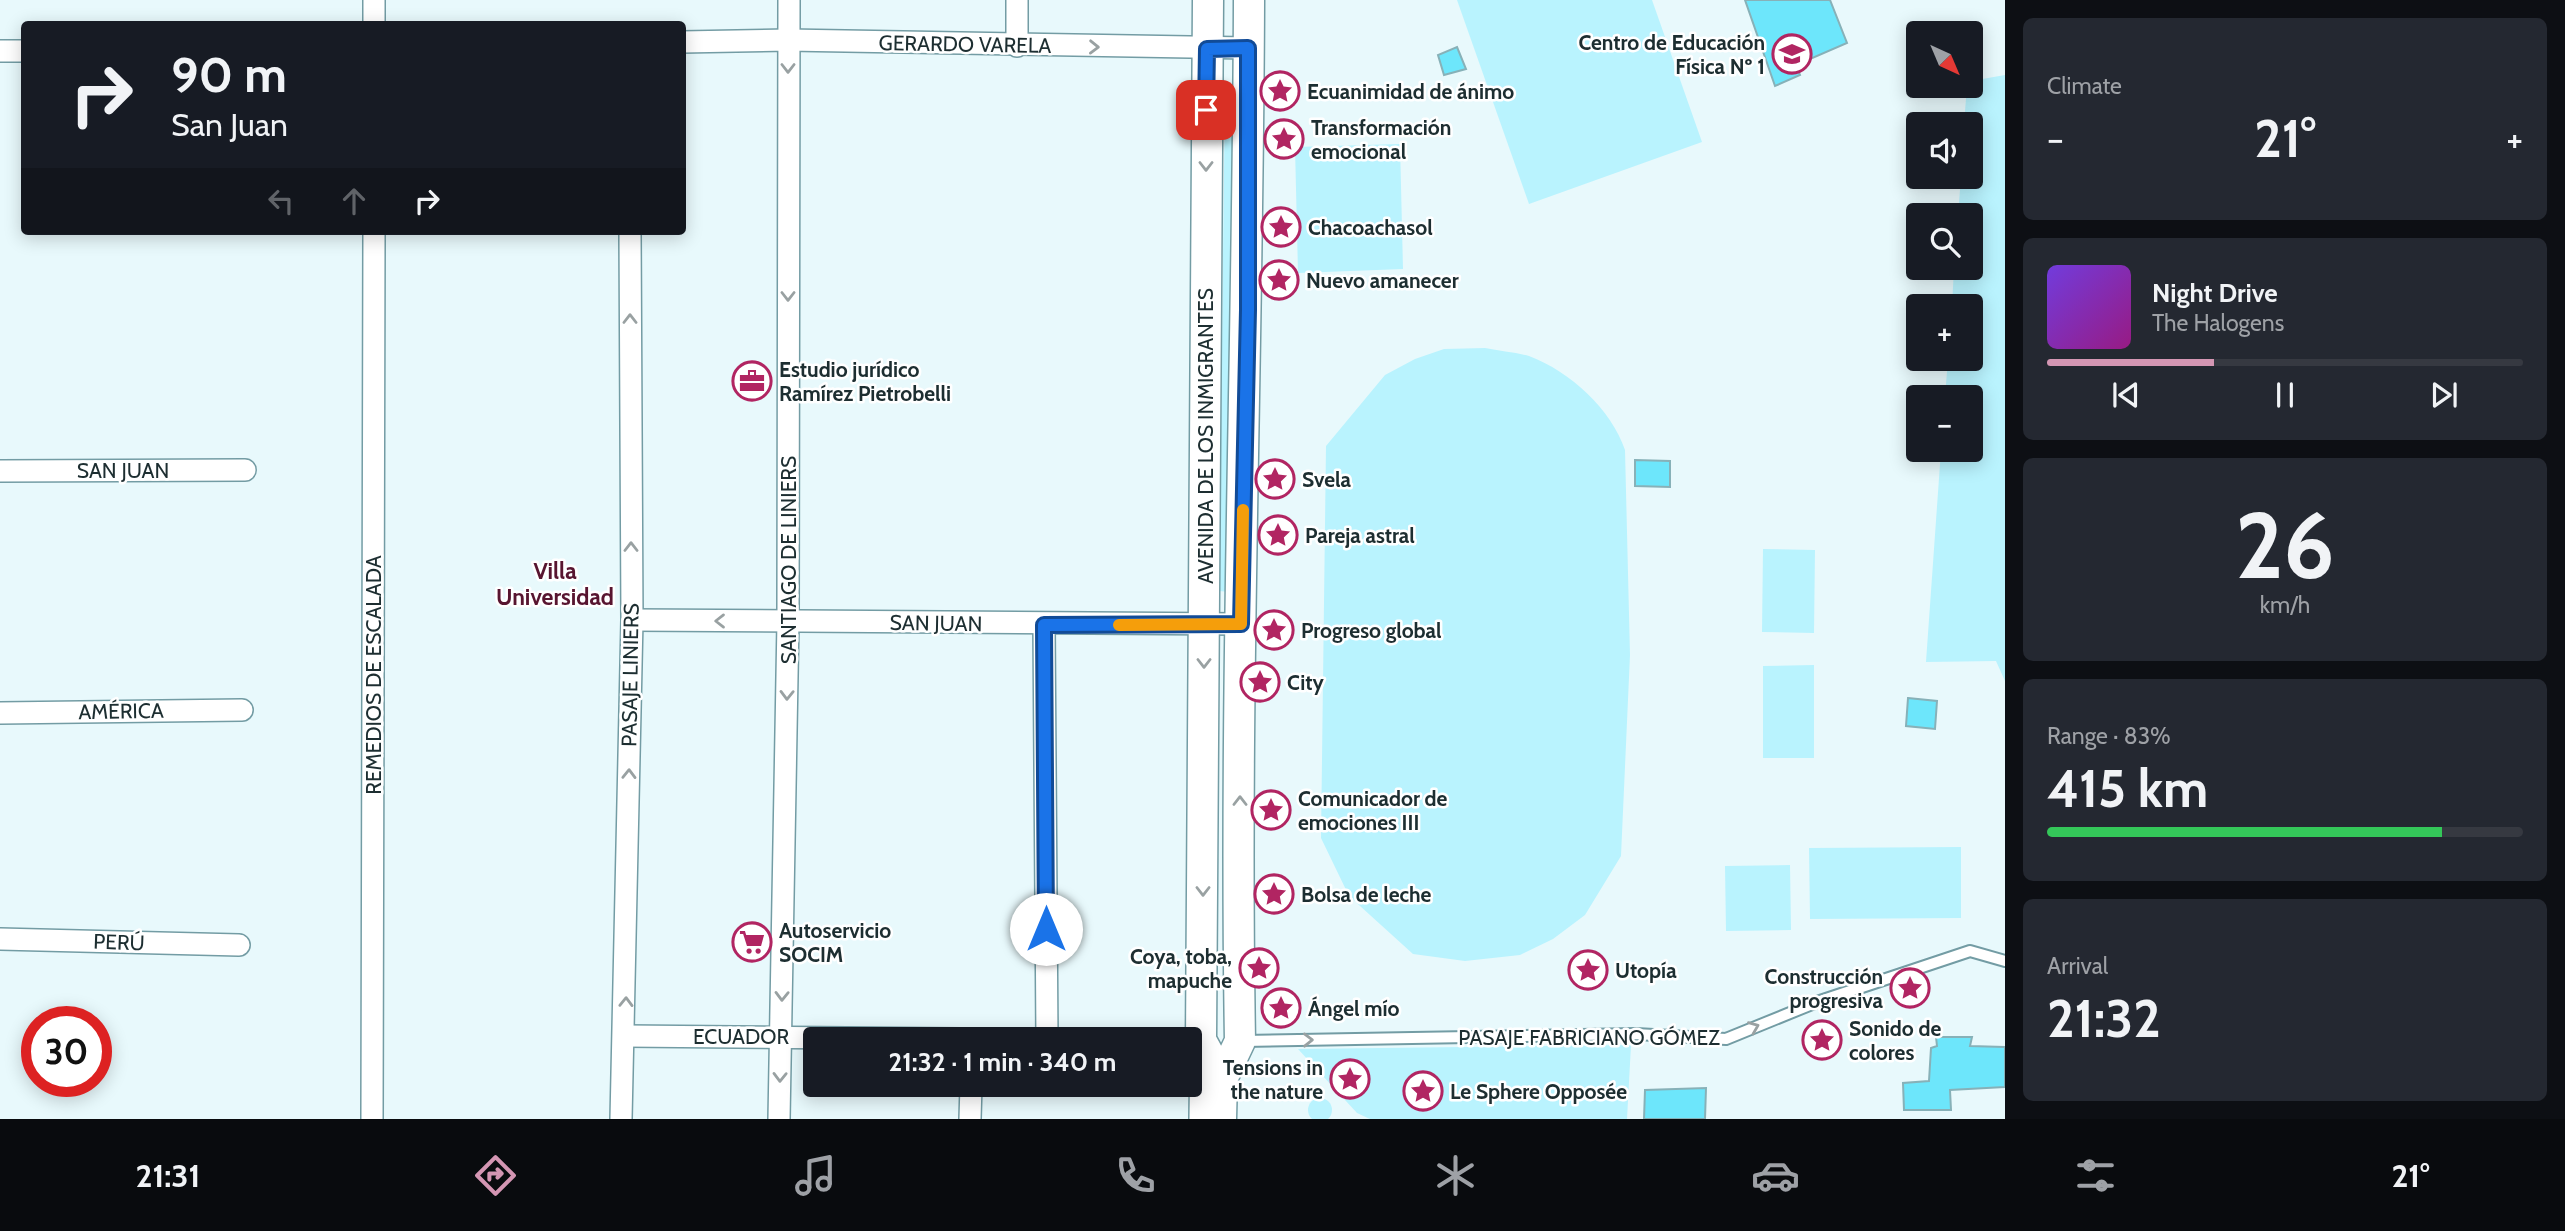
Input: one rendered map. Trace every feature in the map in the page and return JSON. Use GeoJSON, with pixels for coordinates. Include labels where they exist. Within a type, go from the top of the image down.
{"type":"FeatureCollection","features":[{"type":"Feature","properties":{"kind":"main road","name":"AVENIDA DE LOS INMIGRANTES"},"geometry":{"type":"LineString","coordinates":[[1196,1027],[1204,624],[1208,0]]}},
{"type":"Feature","properties":{"kind":"main road","name":"AVENIDA DE LOS INMIGRANTES"},"geometry":{"type":"LineString","coordinates":[[1221,1119],[1222,1079],[1240,1041],[1241,624],[1248,310],[1250,0]]}},
{"type":"Feature","properties":{"kind":"main road","name":"AVENIDA DE LOS INMIGRANTES"},"geometry":{"type":"LineString","coordinates":[[1202,1049],[1222,1079]]}},
{"type":"Feature","properties":{"kind":"street"},"geometry":{"type":"LineString","coordinates":[[374,0],[374,21]]}},
{"type":"Feature","properties":{"kind":"street","name":"SANTIAGO DE LINIERS"},"geometry":{"type":"LineString","coordinates":[[779,1119],[788,621],[789,0]]}},
{"type":"Feature","properties":{"kind":"street"},"geometry":{"type":"LineString","coordinates":[[1017,0],[1017,46]]}},
{"type":"Feature","properties":{"kind":"street","name":"GERARDO VARELA"},"geometry":{"type":"LineString","coordinates":[[686,42],[788,40],[1248,48]]}},
{"type":"Feature","properties":{"kind":"street"},"geometry":{"type":"LineString","coordinates":[[0,51],[21,51]]}},
{"type":"Feature","properties":{"kind":"street","name":"REMEDIOS DE ESCALADA"},"geometry":{"type":"LineString","coordinates":[[372,1119],[374,235]]}},
{"type":"Feature","properties":{"kind":"street","name":"PASAJE LINIERS"},"geometry":{"type":"LineString","coordinates":[[621,1119],[625,1036],[632,621],[630,235]]}},
{"type":"Feature","properties":{"kind":"street","name":"SAN JUAN"},"geometry":{"type":"LineString","coordinates":[[0,471],[245,470]]}},
{"type":"Feature","properties":{"kind":"street","name":"SAN JUAN"},"geometry":{"type":"LineString","coordinates":[[632,621],[1241,624]]}},
{"type":"Feature","properties":{"kind":"street"},"geometry":{"type":"LineString","coordinates":[[1044,625],[1047,1027]]}},
{"type":"Feature","properties":{"kind":"street","name":"AMÉRICA"},"geometry":{"type":"LineString","coordinates":[[0,713],[242,710]]}},
{"type":"Feature","properties":{"kind":"street","name":"PERÚ"},"geometry":{"type":"LineString","coordinates":[[0,939],[239,945]]}},
{"type":"Feature","properties":{"kind":"street","name":"ECUADOR"},"geometry":{"type":"LineString","coordinates":[[625,1036],[803,1036]]}},
{"type":"Feature","properties":{"kind":"street"},"geometry":{"type":"LineString","coordinates":[[1202,1040],[1240,1041]]}},
{"type":"Feature","properties":{"kind":"street"},"geometry":{"type":"LineString","coordinates":[[970,1119],[971,1097]]}},
{"type":"Feature","properties":{"kind":"street","name":"AVENIDA DE LOS INMIGRANTES"},"geometry":{"type":"LineString","coordinates":[[1199,1097],[1200,1119]]}},
{"type":"Feature","properties":{"kind":"lane","name":"PASAJE FABRICIANO GÓMEZ"},"geometry":{"type":"LineString","coordinates":[[1240,1041],[1636,1034],[1726,1039],[1817,1002],[1970,951],[2005,961]]}},
{"type":"Feature","properties":{"kind":"shaded area"},"geometry":{"type":"Polygon","coordinates":[[[1457,0],[1652,0],[1702,142],[1529,204],[1457,0]]]}},
{"type":"Feature","properties":{"kind":"shaded area"},"geometry":{"type":"Polygon","coordinates":[[[2005,75],[2005,681],[1996,661],[1926,662],[1940,462],[1983,462],[1983,385],[1946,385],[1947,371],[1983,371],[1983,294],[1953,294],[1953,280],[1983,280],[1983,203],[1959,203],[1960,189],[1983,189],[1983,112],[1965,112],[1966,98],[1983,98],[1983,79],[2005,75]]]}},
{"type":"Feature","properties":{"kind":"shaded area"},"geometry":{"type":"Polygon","coordinates":[[[1225,90],[1234,90],[1230,592],[1219,591],[1225,90]]]}},
{"type":"Feature","properties":{"kind":"shaded area"},"geometry":{"type":"Polygon","coordinates":[[[1400,144],[1403,269],[1298,273],[1295,147],[1400,144]]]}},
{"type":"Feature","properties":{"kind":"shaded area"},"geometry":{"type":"Polygon","coordinates":[[[1485,348],[1529,356],[1560,372],[1600,406],[1619,435],[1625,450],[1630,655],[1621,856],[1585,915],[1553,939],[1520,955],[1465,961],[1413,954],[1349,896],[1321,838],[1326,446],[1385,375],[1415,359],[1444,349],[1485,348]]]}},
{"type":"Feature","properties":{"kind":"shaded area"},"geometry":{"type":"Polygon","coordinates":[[[1763,549],[1815,550],[1814,633],[1762,632],[1763,549]]]}},
{"type":"Feature","properties":{"kind":"shaded area"},"geometry":{"type":"Polygon","coordinates":[[[1814,665],[1814,758],[1763,758],[1763,666],[1814,665]]]}},
{"type":"Feature","properties":{"kind":"shaded area"},"geometry":{"type":"Polygon","coordinates":[[[1961,847],[1961,918],[1810,919],[1809,848],[1961,847]]]}},
{"type":"Feature","properties":{"kind":"shaded area"},"geometry":{"type":"Polygon","coordinates":[[[1790,865],[1791,930],[1726,931],[1725,866],[1790,865]]]}},
{"type":"Feature","properties":{"kind":"shaded area"},"geometry":{"type":"Polygon","coordinates":[[[1631,1045],[1627,1119],[1370,1119],[1357,1113],[1298,1049],[1631,1045]]]}},
{"type":"Feature","properties":{"kind":"shaded area"},"geometry":{"type":"Polygon","coordinates":[[[1320,1098],[1328,1102],[1332,1110],[1328,1118],[1320,1122],[1312,1118],[1308,1110],[1312,1102],[1320,1098]]]}},
{"type":"Feature","properties":{"kind":"building","name":"Centro de Educación Física Nº 1"},"geometry":{"type":"Polygon","coordinates":[[[1745,0],[1830,0],[1847,43],[1796,65],[1800,75],[1775,86],[1745,0]]]}},
{"type":"Feature","properties":{"kind":"building"},"geometry":{"type":"Polygon","coordinates":[[[1457,47],[1466,69],[1444,75],[1438,55],[1457,47]]]}},
{"type":"Feature","properties":{"kind":"building"},"geometry":{"type":"Polygon","coordinates":[[[1635,460],[1670,461],[1670,487],[1635,486],[1635,460]]]}},
{"type":"Feature","properties":{"kind":"building"},"geometry":{"type":"Polygon","coordinates":[[[1908,698],[1937,701],[1935,729],[1906,726],[1908,698]]]}},
{"type":"Feature","properties":{"kind":"building"},"geometry":{"type":"Polygon","coordinates":[[[1936,1037],[1972,1037],[1970,1046],[2005,1047],[2005,1087],[1950,1090],[1951,1110],[1904,1110],[1903,1083],[1929,1081],[1931,1048],[1937,1046],[1936,1037]]]}},
{"type":"Feature","properties":{"kind":"building"},"geometry":{"type":"Polygon","coordinates":[[[1706,1088],[1705,1119],[1644,1119],[1645,1090],[1706,1088]]]}},
{"type":"Feature","properties":{"kind":"slow traffic"},"geometry":{"type":"LineString","coordinates":[[1119,625],[1241,624],[1243,510]]}},
{"type":"Feature","properties":{"kind":"place","name":"Centro de Educación Física Nº 1"},"geometry":{"type":"Point","coordinates":[1792,54]}},
{"type":"Feature","properties":{"kind":"place","name":"Ecuanimidad de ánimo"},"geometry":{"type":"Point","coordinates":[1280,91]}},
{"type":"Feature","properties":{"kind":"place","name":"Transformación emocional"},"geometry":{"type":"Point","coordinates":[1284,139]}},
{"type":"Feature","properties":{"kind":"place","name":"Chacoachasol"},"geometry":{"type":"Point","coordinates":[1281,227]}},
{"type":"Feature","properties":{"kind":"place","name":"Nuevo amanecer"},"geometry":{"type":"Point","coordinates":[1279,280]}},
{"type":"Feature","properties":{"kind":"place","name":"Estudio jurídico Ramírez Pietrobelli"},"geometry":{"type":"Point","coordinates":[752,381]}},
{"type":"Feature","properties":{"kind":"place","name":"Svela"},"geometry":{"type":"Point","coordinates":[1275,479]}},
{"type":"Feature","properties":{"kind":"place","name":"Pareja astral"},"geometry":{"type":"Point","coordinates":[1278,535]}},
{"type":"Feature","properties":{"kind":"place","name":"Progreso global"},"geometry":{"type":"Point","coordinates":[1274,630]}},
{"type":"Feature","properties":{"kind":"place","name":"City"},"geometry":{"type":"Point","coordinates":[1260,682]}},
{"type":"Feature","properties":{"kind":"place","name":"Comunicador de emociones III"},"geometry":{"type":"Point","coordinates":[1271,810]}},
{"type":"Feature","properties":{"kind":"place","name":"Bolsa de leche"},"geometry":{"type":"Point","coordinates":[1274,894]}},
{"type":"Feature","properties":{"kind":"place","name":"Autoservicio SOCIM"},"geometry":{"type":"Point","coordinates":[752,942]}},
{"type":"Feature","properties":{"kind":"place","name":"Coya, toba, mapuche"},"geometry":{"type":"Point","coordinates":[1259,968]}},
{"type":"Feature","properties":{"kind":"place","name":"Utopía"},"geometry":{"type":"Point","coordinates":[1588,970]}},
{"type":"Feature","properties":{"kind":"place","name":"Construcción progresiva"},"geometry":{"type":"Point","coordinates":[1910,988]}},
{"type":"Feature","properties":{"kind":"place","name":"Ángel mío"},"geometry":{"type":"Point","coordinates":[1281,1008]}},
{"type":"Feature","properties":{"kind":"place","name":"Sonido de colores"},"geometry":{"type":"Point","coordinates":[1822,1040]}},
{"type":"Feature","properties":{"kind":"place","name":"Tensions in the nature"},"geometry":{"type":"Point","coordinates":[1350,1079]}},
{"type":"Feature","properties":{"kind":"place","name":"Le Sphere Opposée"},"geometry":{"type":"Point","coordinates":[1423,1091]}},
{"type":"Feature","properties":{"kind":"district","name":"Villa Universidad"},"geometry":{"type":"Point","coordinates":[555,584]}},
{"type":"Feature","properties":{"kind":"route"},"geometry":{"type":"LineString","coordinates":[[1046,929],[1044,625],[1241,624],[1248,310],[1248,48],[1207,49],[1206,110]]}}]}
